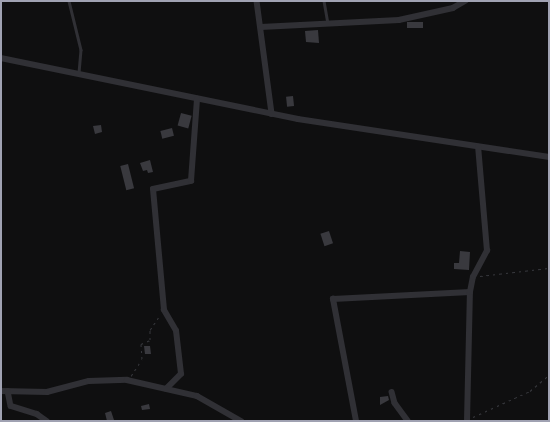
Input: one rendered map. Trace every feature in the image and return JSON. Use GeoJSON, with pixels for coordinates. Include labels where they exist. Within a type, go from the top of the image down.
{"type":"FeatureCollection","features":[{"type":"Feature","properties":{"kind":"street"},"geometry":{"type":"LineString","coordinates":[[257,1],[272,114]]}},
{"type":"Feature","properties":{"kind":"street"},"geometry":{"type":"LineString","coordinates":[[261,27],[399,20],[453,8],[465,1]]}},
{"type":"Feature","properties":{"kind":"street"},"geometry":{"type":"LineString","coordinates":[[1,58],[272,114],[549,157]]}},
{"type":"Feature","properties":{"kind":"street"},"geometry":{"type":"LineString","coordinates":[[166,389],[181,374],[176,331],[164,310],[153,189],[191,181],[197,99]]}},
{"type":"Feature","properties":{"kind":"street"},"geometry":{"type":"LineString","coordinates":[[465,420],[470,292],[473,277],[487,251],[478,147]]}},
{"type":"Feature","properties":{"kind":"street"},"geometry":{"type":"LineString","coordinates":[[356,421],[333,299],[470,292]]}},
{"type":"Feature","properties":{"kind":"street"},"geometry":{"type":"LineString","coordinates":[[47,421],[37,414],[11,406],[4,391],[48,392],[89,381],[127,380],[197,396],[242,421]]}},
{"type":"Feature","properties":{"kind":"street"},"geometry":{"type":"LineString","coordinates":[[392,392],[408,421]]}},
{"type":"Feature","properties":{"kind":"lane"},"geometry":{"type":"LineString","coordinates":[[69,1],[81,50],[78,74]]}},
{"type":"Feature","properties":{"kind":"lane"},"geometry":{"type":"LineString","coordinates":[[324,1],[328,23]]}},
{"type":"Feature","properties":{"kind":"path"},"geometry":{"type":"LineString","coordinates":[[473,277],[549,268]]}},
{"type":"Feature","properties":{"kind":"path"},"geometry":{"type":"LineString","coordinates":[[127,380],[142,360],[141,344],[150,340],[150,330],[164,310]]}},
{"type":"Feature","properties":{"kind":"path"},"geometry":{"type":"LineString","coordinates":[[465,420],[530,391],[549,375]]}},
{"type":"Feature","properties":{"kind":"building"},"geometry":{"type":"Polygon","coordinates":[[[407,22],[423,22],[423,28],[407,28],[407,22]]]}},
{"type":"Feature","properties":{"kind":"building"},"geometry":{"type":"Polygon","coordinates":[[[318,30],[319,43],[306,42],[305,31],[318,30]]]}},
{"type":"Feature","properties":{"kind":"building"},"geometry":{"type":"Polygon","coordinates":[[[293,96],[294,106],[287,107],[286,97],[293,96]]]}},
{"type":"Feature","properties":{"kind":"building"},"geometry":{"type":"Polygon","coordinates":[[[181,113],[192,116],[188,128],[178,126],[181,113]]]}},
{"type":"Feature","properties":{"kind":"building"},"geometry":{"type":"Polygon","coordinates":[[[101,125],[102,132],[95,134],[93,126],[101,125]]]}},
{"type":"Feature","properties":{"kind":"building"},"geometry":{"type":"Polygon","coordinates":[[[172,128],[174,136],[162,139],[160,131],[172,128]]]}},
{"type":"Feature","properties":{"kind":"building"},"geometry":{"type":"Polygon","coordinates":[[[150,160],[153,172],[148,173],[147,170],[143,171],[140,163],[150,160]]]}},
{"type":"Feature","properties":{"kind":"building"},"geometry":{"type":"Polygon","coordinates":[[[128,164],[134,188],[126,190],[120,166],[128,164]]]}},
{"type":"Feature","properties":{"kind":"building"},"geometry":{"type":"Polygon","coordinates":[[[329,231],[333,243],[324,246],[320,234],[329,231]]]}},
{"type":"Feature","properties":{"kind":"building"},"geometry":{"type":"Polygon","coordinates":[[[460,251],[470,252],[469,270],[454,269],[454,263],[459,263],[460,251]]]}},
{"type":"Feature","properties":{"kind":"building"},"geometry":{"type":"Polygon","coordinates":[[[144,346],[150,346],[151,354],[145,354],[144,346]]]}},
{"type":"Feature","properties":{"kind":"building"},"geometry":{"type":"Polygon","coordinates":[[[388,396],[389,400],[380,405],[380,397],[388,396]]]}},
{"type":"Feature","properties":{"kind":"building"},"geometry":{"type":"Polygon","coordinates":[[[149,404],[150,409],[142,410],[141,406],[149,404]]]}},
{"type":"Feature","properties":{"kind":"building"},"geometry":{"type":"Polygon","coordinates":[[[111,411],[114,420],[107,421],[105,413],[111,411]]]}}]}
